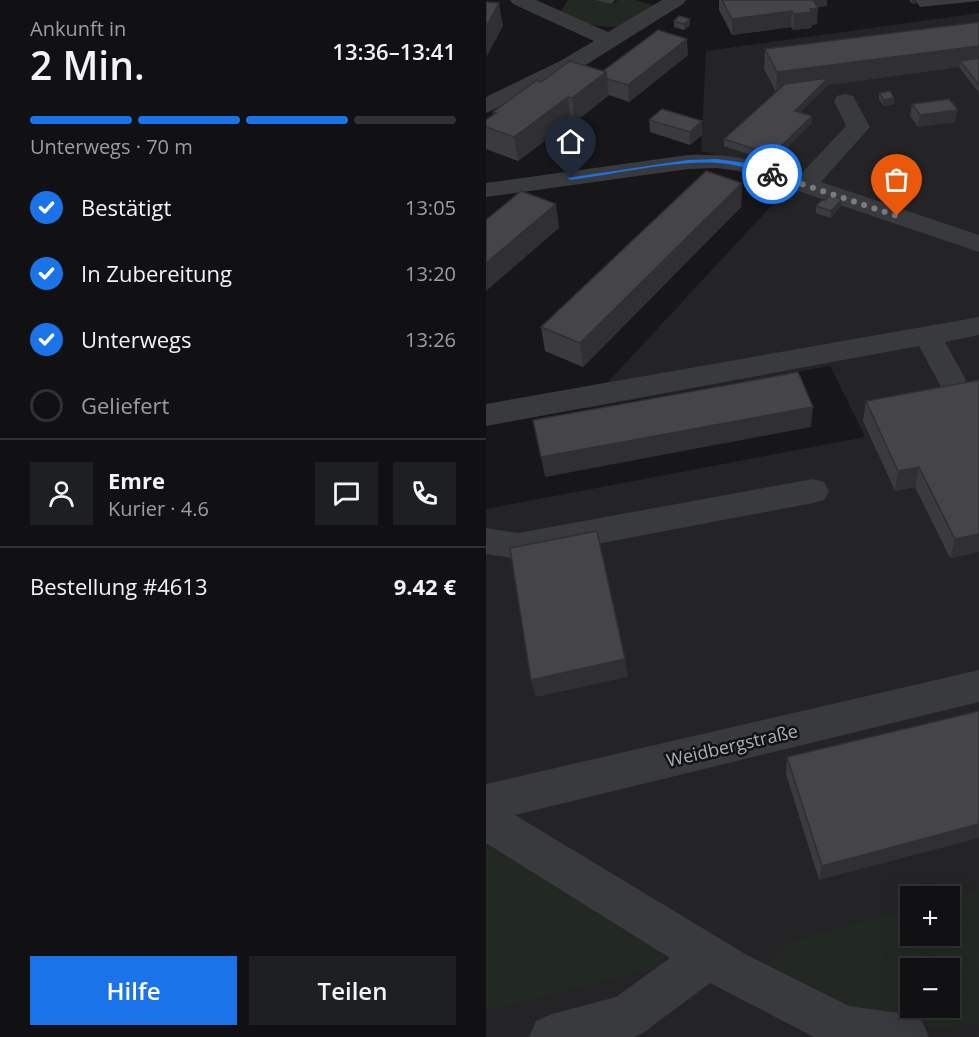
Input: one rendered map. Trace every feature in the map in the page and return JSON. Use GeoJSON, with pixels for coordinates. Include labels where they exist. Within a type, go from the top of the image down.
{"type":"FeatureCollection","features":[{"type":"Feature","properties":{"kind":"street"},"geometry":{"type":"LineString","coordinates":[[486,106],[530,86],[676,0]]}},
{"type":"Feature","properties":{"kind":"street"},"geometry":{"type":"LineString","coordinates":[[534,3],[608,40]]}},
{"type":"Feature","properties":{"kind":"street"},"geometry":{"type":"LineString","coordinates":[[805,185],[858,127],[845,101]]}},
{"type":"Feature","properties":{"kind":"street"},"geometry":{"type":"LineString","coordinates":[[486,190],[688,162],[717,161],[743,164],[979,244]]}},
{"type":"Feature","properties":{"kind":"street"},"geometry":{"type":"LineString","coordinates":[[486,415],[979,326]]}},
{"type":"Feature","properties":{"kind":"street"},"geometry":{"type":"LineString","coordinates":[[927,335],[951,380]]}},
{"type":"Feature","properties":{"kind":"street"},"geometry":{"type":"LineString","coordinates":[[486,541],[518,546],[813,490]]}},
{"type":"Feature","properties":{"kind":"street","name":"Weidbergstraße"},"geometry":{"type":"LineString","coordinates":[[486,803],[979,686]]}},
{"type":"Feature","properties":{"kind":"street"},"geometry":{"type":"LineString","coordinates":[[486,820],[731,971],[845,1028],[906,1037]]}},
{"type":"Feature","properties":{"kind":"street"},"geometry":{"type":"LineString","coordinates":[[552,1037],[627,1017],[709,957]]}},
{"type":"Feature","properties":{"kind":"shaded area"},"geometry":{"type":"Polygon","coordinates":[[[568,0],[592,0],[613,4],[618,0],[635,0],[653,5],[625,24],[609,27],[584,22],[561,11],[568,0]]]}},
{"type":"Feature","properties":{"kind":"shaded area"},"geometry":{"type":"Polygon","coordinates":[[[979,13],[979,1037],[486,1037],[486,509],[865,437],[830,366],[583,409],[798,177],[701,151],[706,51],[979,13]]]}},
{"type":"Feature","properties":{"kind":"shaded area"},"geometry":{"type":"Polygon","coordinates":[[[486,839],[663,943],[666,965],[486,1011],[486,839]]]}},
{"type":"Feature","properties":{"kind":"shaded area"},"geometry":{"type":"Polygon","coordinates":[[[979,890],[979,1024],[941,1029],[856,1011],[771,965],[787,943],[900,912],[900,946],[960,946],[960,895],[979,890]]]}},
{"type":"Feature","properties":{"kind":"building"},"geometry":{"type":"Polygon","coordinates":[[[722,0],[813,0],[818,8],[810,9],[812,12],[794,14],[792,11],[732,19],[722,0]]]}},
{"type":"Feature","properties":{"kind":"building"},"geometry":{"type":"Polygon","coordinates":[[[486,2],[499,3],[486,27],[486,2]]]}},
{"type":"Feature","properties":{"kind":"building"},"geometry":{"type":"Polygon","coordinates":[[[679,16],[690,19],[684,24],[674,21],[679,16]]]}},
{"type":"Feature","properties":{"kind":"building"},"geometry":{"type":"Polygon","coordinates":[[[979,22],[979,46],[777,72],[765,49],[979,22]]]}},
{"type":"Feature","properties":{"kind":"building"},"geometry":{"type":"Polygon","coordinates":[[[658,30],[687,39],[628,85],[607,79],[606,72],[603,71],[658,30]]]}},
{"type":"Feature","properties":{"kind":"building"},"geometry":{"type":"Polygon","coordinates":[[[979,58],[979,85],[960,61],[979,58]]]}},
{"type":"Feature","properties":{"kind":"building"},"geometry":{"type":"Polygon","coordinates":[[[570,61],[606,72],[514,137],[486,127],[486,120],[496,113],[493,112],[537,80],[541,82],[570,61]]]}},
{"type":"Feature","properties":{"kind":"building"},"geometry":{"type":"Polygon","coordinates":[[[828,78],[795,111],[812,116],[772,155],[724,139],[785,84],[828,78]]]}},
{"type":"Feature","properties":{"kind":"building"},"geometry":{"type":"Polygon","coordinates":[[[890,91],[894,98],[884,100],[879,93],[890,91]]]}},
{"type":"Feature","properties":{"kind":"building"},"geometry":{"type":"Polygon","coordinates":[[[949,99],[958,110],[920,115],[912,104],[949,99]]]}},
{"type":"Feature","properties":{"kind":"building"},"geometry":{"type":"Polygon","coordinates":[[[662,109],[702,121],[690,132],[649,120],[662,109]]]}},
{"type":"Feature","properties":{"kind":"building"},"geometry":{"type":"Polygon","coordinates":[[[706,171],[742,183],[580,343],[541,327],[706,171]]]}},
{"type":"Feature","properties":{"kind":"building"},"geometry":{"type":"Polygon","coordinates":[[[521,191],[556,204],[486,263],[486,220],[521,191]]]}},
{"type":"Feature","properties":{"kind":"building"},"geometry":{"type":"Polygon","coordinates":[[[830,195],[842,199],[831,211],[816,206],[822,200],[830,195]]]}},
{"type":"Feature","properties":{"kind":"building"},"geometry":{"type":"Polygon","coordinates":[[[798,372],[813,407],[541,457],[533,420],[798,372]]]}},
{"type":"Feature","properties":{"kind":"building"},"geometry":{"type":"Polygon","coordinates":[[[979,380],[979,534],[955,539],[919,467],[898,471],[866,401],[979,380]]]}},
{"type":"Feature","properties":{"kind":"building"},"geometry":{"type":"Polygon","coordinates":[[[597,531],[625,659],[531,680],[510,548],[597,531]]]}},
{"type":"Feature","properties":{"kind":"building"},"geometry":{"type":"Polygon","coordinates":[[[979,711],[979,824],[822,866],[787,757],[979,711]]]}},
{"type":"Feature","properties":{"kind":"way so far"},"geometry":{"type":"LineString","coordinates":[[772,174],[897,216]]}},
{"type":"Feature","properties":{"kind":"route"},"geometry":{"type":"LineString","coordinates":[[571,178],[688,162],[717,161],[743,164],[772,174]]}}]}
